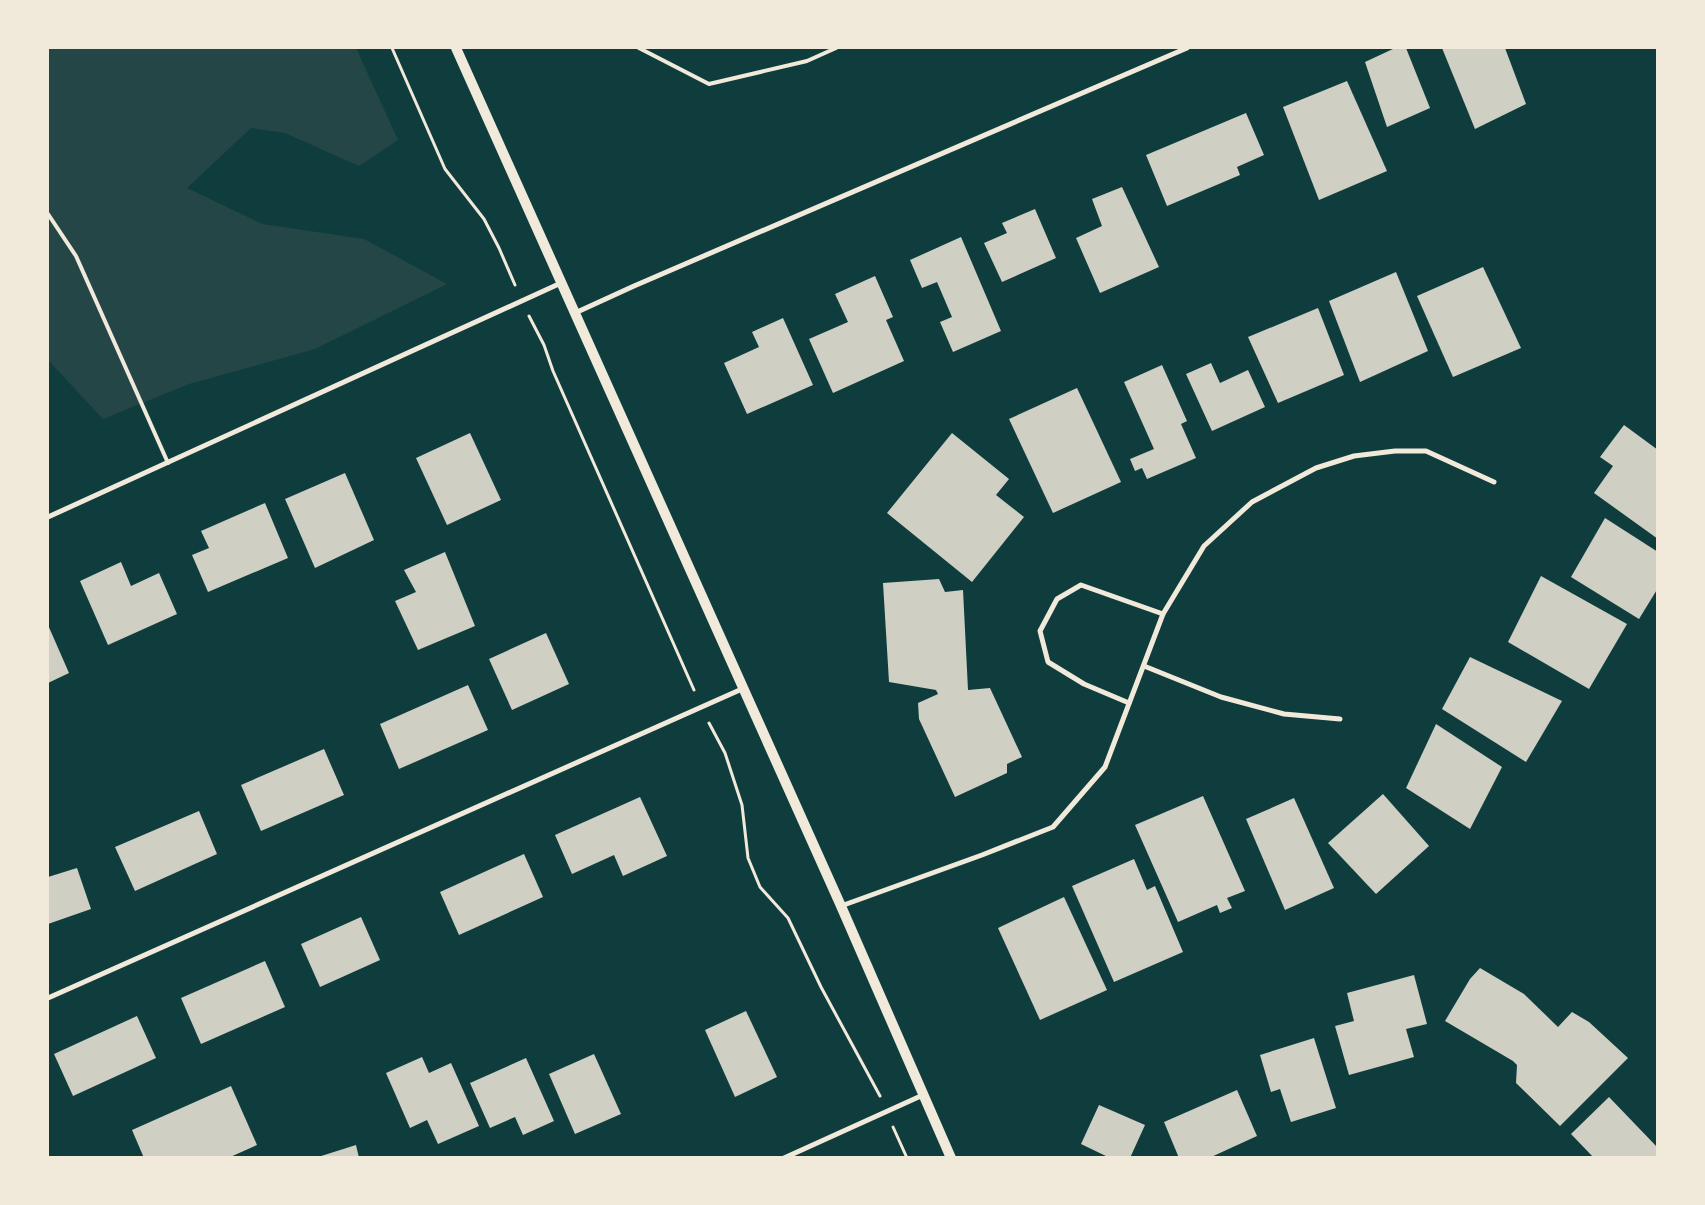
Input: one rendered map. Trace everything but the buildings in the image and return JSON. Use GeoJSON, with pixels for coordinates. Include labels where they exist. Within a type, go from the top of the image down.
{"type":"FeatureCollection","features":[{"type":"Feature","properties":{"kind":"main road"},"geometry":{"type":"LineString","coordinates":[[456,48],[841,906],[951,1158]]}},
{"type":"Feature","properties":{"kind":"street"},"geometry":{"type":"LineString","coordinates":[[575,314],[634,286],[1186,48]]}},
{"type":"Feature","properties":{"kind":"street"},"geometry":{"type":"LineString","coordinates":[[48,517],[168,464],[561,283]]}},
{"type":"Feature","properties":{"kind":"street"},"geometry":{"type":"LineString","coordinates":[[841,906],[1053,827],[1105,767],[1163,614],[1204,546],[1252,502],[1316,468],[1354,456],[1395,451],[1426,452],[1494,482]]}},
{"type":"Feature","properties":{"kind":"street"},"geometry":{"type":"LineString","coordinates":[[1129,703],[1084,684],[1048,662],[1040,631],[1057,598],[1081,585],[1163,614]]}},
{"type":"Feature","properties":{"kind":"street"},"geometry":{"type":"LineString","coordinates":[[1144,666],[1221,696],[1284,714],[1340,719]]}},
{"type":"Feature","properties":{"kind":"street"},"geometry":{"type":"LineString","coordinates":[[48,998],[742,689]]}},
{"type":"Feature","properties":{"kind":"street"},"geometry":{"type":"LineString","coordinates":[[784,1158],[924,1094]]}},
{"type":"Feature","properties":{"kind":"lane"},"geometry":{"type":"LineString","coordinates":[[639,48],[709,84],[807,61],[836,48]]}},
{"type":"Feature","properties":{"kind":"lane"},"geometry":{"type":"LineString","coordinates":[[48,214],[76,256],[168,464]]}},
{"type":"Feature","properties":{"kind":"path"},"geometry":{"type":"LineString","coordinates":[[392,48],[445,169],[484,220],[499,248],[520,302],[544,345],[561,390],[701,706],[725,753],[742,805],[748,858],[760,887],[788,918],[821,987],[877,1086],[906,1158]]}},
{"type":"Feature","properties":{"kind":"shaded area"},"geometry":{"type":"Polygon","coordinates":[[[48,48],[356,48],[398,140],[359,166],[285,133],[251,128],[187,188],[262,224],[364,239],[447,284],[315,349],[189,384],[103,419],[48,360],[48,48]]]}}]}
